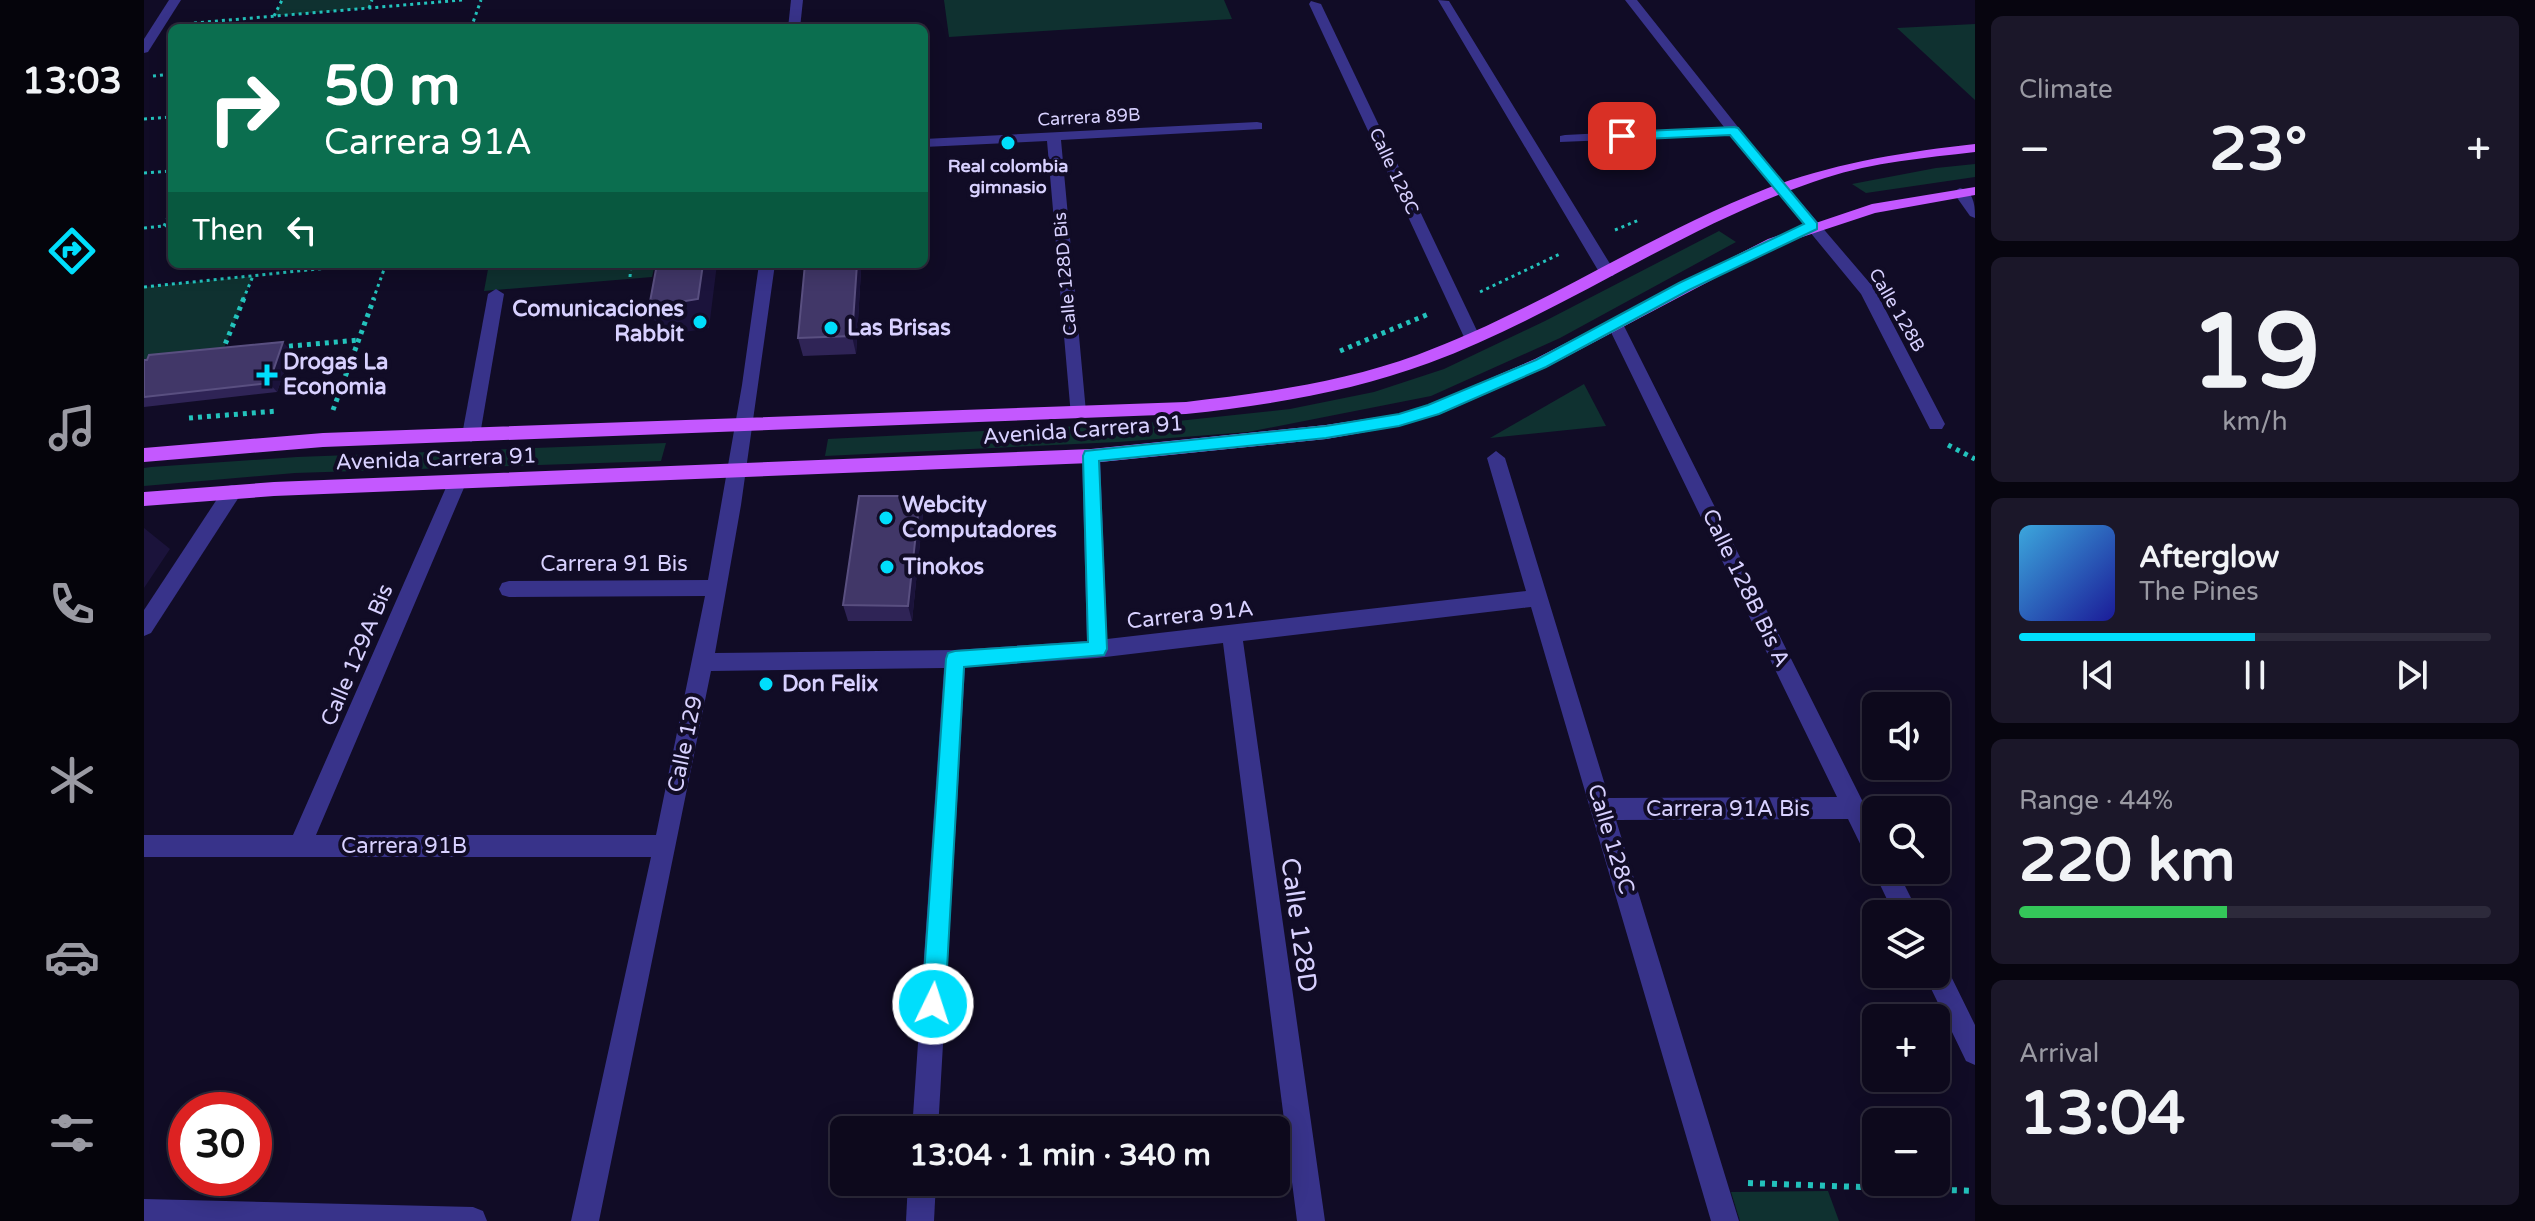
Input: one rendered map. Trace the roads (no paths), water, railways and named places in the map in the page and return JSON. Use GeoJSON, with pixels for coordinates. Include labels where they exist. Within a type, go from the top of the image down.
{"type":"FeatureCollection","features":[{"type":"Feature","properties":{"kind":"main road","name":"Avenida Carrera 91"},"geometry":{"type":"LineString","coordinates":[[144,455],[246,445],[1186,408],[1274,398],[1355,382],[1472,337],[1781,189],[1875,161],[1975,148]]}},
{"type":"Feature","properties":{"kind":"main road","name":"Avenida Carrera 91"},"geometry":{"type":"LineString","coordinates":[[144,499],[232,492],[1091,456],[1311,434],[1399,420],[1477,393],[1773,242],[1859,212],[1967,192]]}},
{"type":"Feature","properties":{"kind":"street"},"geometry":{"type":"LineString","coordinates":[[144,49],[175,0]]}},
{"type":"Feature","properties":{"kind":"street"},"geometry":{"type":"LineString","coordinates":[[794,24],[797,0]]}},
{"type":"Feature","properties":{"kind":"street","name":"Calle 128B"},"geometry":{"type":"LineString","coordinates":[[1631,0],[1781,189],[1868,292],[1936,424]]}},
{"type":"Feature","properties":{"kind":"street"},"geometry":{"type":"LineString","coordinates":[[1443,1],[1607,272]]}},
{"type":"Feature","properties":{"kind":"street","name":"Calle 128C"},"geometry":{"type":"LineString","coordinates":[[1315,4],[1472,337]]}},
{"type":"Feature","properties":{"kind":"street","name":"Carrera 89B"},"geometry":{"type":"LineString","coordinates":[[928,143],[1257,126]]}},
{"type":"Feature","properties":{"kind":"street"},"geometry":{"type":"LineString","coordinates":[[1565,139],[1734,131]]}},
{"type":"Feature","properties":{"kind":"street","name":"Calle 128D Bis"},"geometry":{"type":"LineString","coordinates":[[1054,137],[1077,412]]}},
{"type":"Feature","properties":{"kind":"street"},"geometry":{"type":"LineString","coordinates":[[1967,192],[1975,213]]}},
{"type":"Feature","properties":{"kind":"street","name":"Calle 129"},"geometry":{"type":"LineString","coordinates":[[585,1221],[718,588],[766,268]]}},
{"type":"Feature","properties":{"kind":"street"},"geometry":{"type":"LineString","coordinates":[[471,435],[496,294]]}},
{"type":"Feature","properties":{"kind":"street","name":"Calle 128B Bis A"},"geometry":{"type":"LineString","coordinates":[[1615,324],[1862,824]]}},
{"type":"Feature","properties":{"kind":"street"},"geometry":{"type":"LineString","coordinates":[[1091,456],[1097,649]]}},
{"type":"Feature","properties":{"kind":"street","name":"Calle 128C"},"geometry":{"type":"LineString","coordinates":[[1496,458],[1725,1221]]}},
{"type":"Feature","properties":{"kind":"street","name":"Calle 129A Bis"},"geometry":{"type":"LineString","coordinates":[[300,846],[457,483]]}},
{"type":"Feature","properties":{"kind":"street"},"geometry":{"type":"LineString","coordinates":[[144,627],[232,492]]}},
{"type":"Feature","properties":{"kind":"street","name":"Carrera 91 Bis"},"geometry":{"type":"LineString","coordinates":[[509,589],[718,588]]}},
{"type":"Feature","properties":{"kind":"street","name":"Carrera 91A"},"geometry":{"type":"LineString","coordinates":[[702,662],[955,659],[1097,649],[1538,598]]}},
{"type":"Feature","properties":{"kind":"street","name":"Calle 128D"},"geometry":{"type":"LineString","coordinates":[[1232,635],[1311,1221]]}},
{"type":"Feature","properties":{"kind":"street"},"geometry":{"type":"LineString","coordinates":[[926,1116],[955,659]]}},
{"type":"Feature","properties":{"kind":"street","name":"Carrera 91A Bis"},"geometry":{"type":"LineString","coordinates":[[1602,809],[1854,808]]}},
{"type":"Feature","properties":{"kind":"street","name":"Carrera 91B"},"geometry":{"type":"LineString","coordinates":[[144,846],[663,846]]}},
{"type":"Feature","properties":{"kind":"street"},"geometry":{"type":"LineString","coordinates":[[1943,988],[1975,1052]]}},
{"type":"Feature","properties":{"kind":"street"},"geometry":{"type":"LineString","coordinates":[[920,1221],[921,1196]]}},
{"type":"Feature","properties":{"kind":"street"},"geometry":{"type":"LineString","coordinates":[[144,1213],[473,1221]]}},
{"type":"Feature","properties":{"kind":"place","name":"Real colombia gimnasio"},"geometry":{"type":"Point","coordinates":[1008,143]}},
{"type":"Feature","properties":{"kind":"place","name":"Comunicaciones Rabbit"},"geometry":{"type":"Point","coordinates":[700,322]}},
{"type":"Feature","properties":{"kind":"place","name":"Las Brisas"},"geometry":{"type":"Point","coordinates":[831,328]}},
{"type":"Feature","properties":{"kind":"place","name":"Drogas La Economia"},"geometry":{"type":"Point","coordinates":[267,375]}},
{"type":"Feature","properties":{"kind":"place","name":"Webcity Computadores"},"geometry":{"type":"Point","coordinates":[886,518]}},
{"type":"Feature","properties":{"kind":"place","name":"Tinokos"},"geometry":{"type":"Point","coordinates":[887,567]}},
{"type":"Feature","properties":{"kind":"place","name":"Don Felix"},"geometry":{"type":"Point","coordinates":[766,684]}}]}
